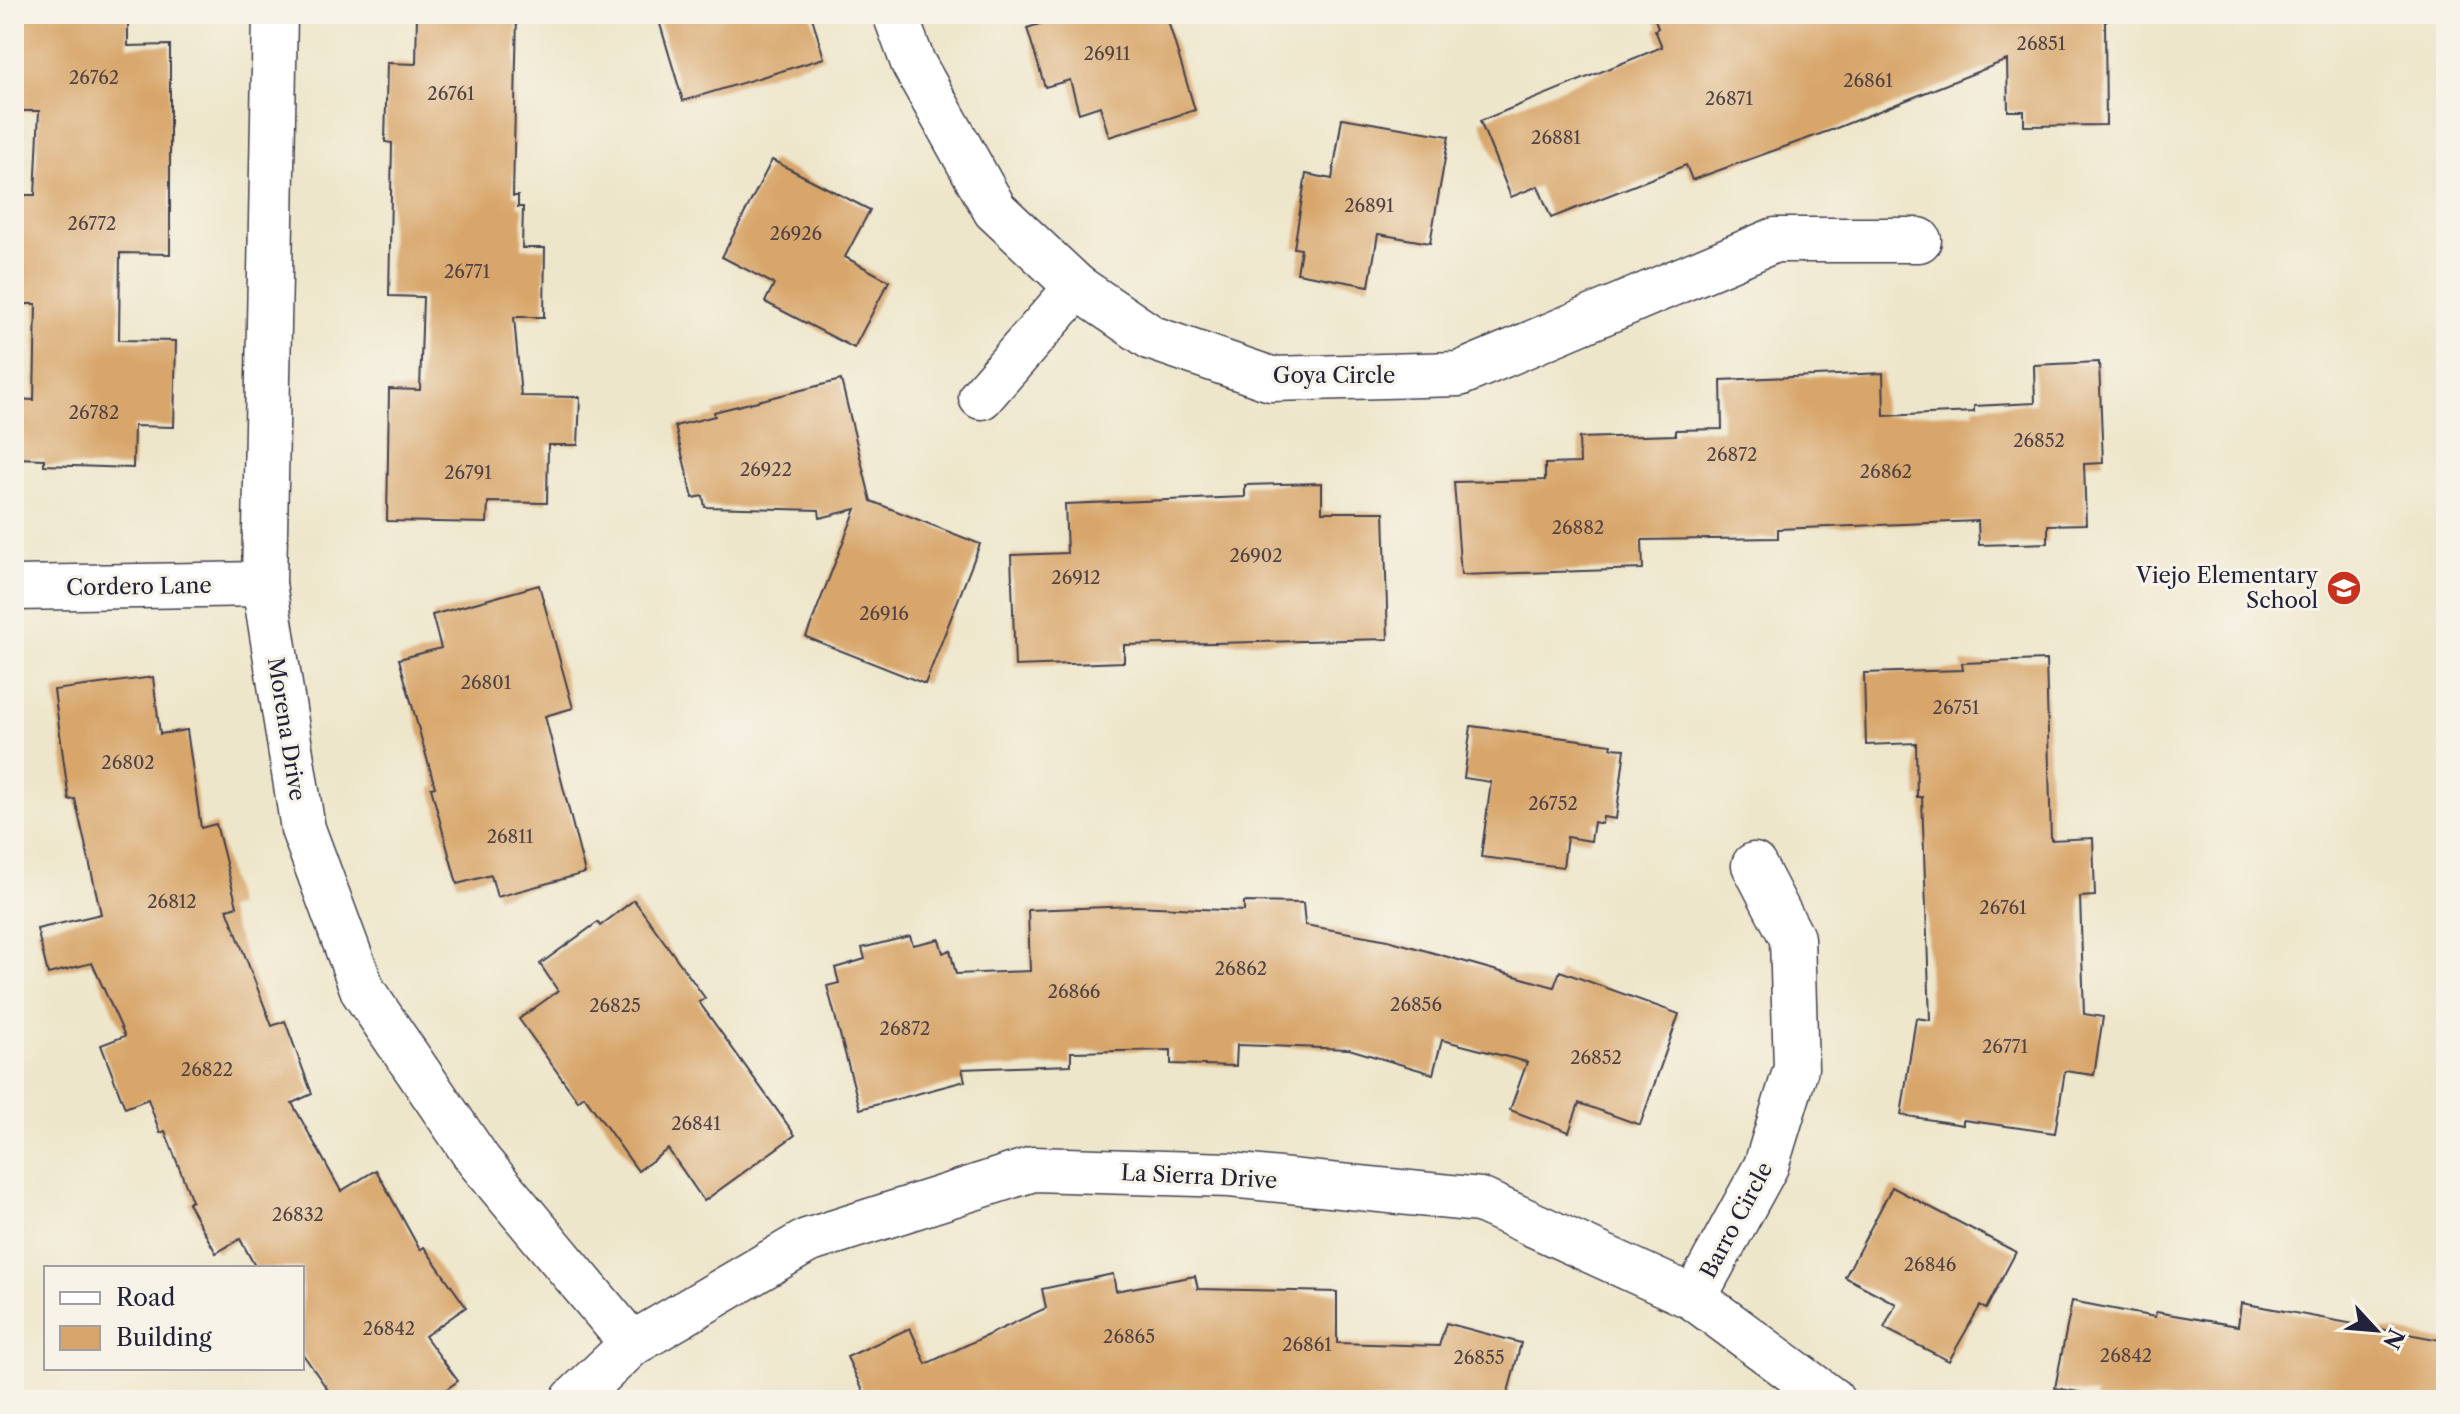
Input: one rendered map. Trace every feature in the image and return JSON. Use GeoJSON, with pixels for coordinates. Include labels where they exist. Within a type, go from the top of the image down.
{"type":"FeatureCollection","features":[{"type":"Feature","properties":{"kind":"street","name":"Morena Drive"},"geometry":{"type":"LineString","coordinates":[[275,14],[264,584],[303,829],[363,991],[479,1161],[632,1344]]}},
{"type":"Feature","properties":{"kind":"street","name":"Goya Circle"},"geometry":{"type":"LineString","coordinates":[[895,14],[913,63],[995,210],[1077,287],[1152,338],[1271,379],[1459,374],[1775,240],[1919,240]]}},
{"type":"Feature","properties":{"kind":"street"},"geometry":{"type":"LineString","coordinates":[[981,397],[1077,287]]}},
{"type":"Feature","properties":{"kind":"street","name":"Cordero Lane"},"geometry":{"type":"LineString","coordinates":[[14,588],[264,584]]}},
{"type":"Feature","properties":{"kind":"street","name":"Barro Circle"},"geometry":{"type":"LineString","coordinates":[[1694,1298],[1766,1166],[1796,1068],[1792,938],[1754,865]]}},
{"type":"Feature","properties":{"kind":"street","name":"La Sierra Drive"},"geometry":{"type":"LineString","coordinates":[[573,1400],[632,1344],[807,1241],[1033,1169],[1230,1175],[1480,1200],[1694,1298],[1832,1400]]}},
{"type":"Feature","properties":{"kind":"building"},"geometry":{"type":"Polygon","coordinates":[[[19,14],[128,14],[128,46],[170,45],[170,254],[120,253],[119,340],[176,341],[174,427],[134,426],[133,468],[44,465],[44,459],[14,458],[14,399],[34,400],[36,304],[14,304],[14,195],[35,195],[39,111],[18,111],[19,14]]]}},
{"type":"Feature","properties":{"kind":"building"},"geometry":{"type":"Polygon","coordinates":[[[417,14],[517,14],[513,196],[518,196],[518,207],[523,207],[522,248],[545,248],[544,317],[514,317],[521,396],[580,397],[578,445],[548,445],[547,503],[488,502],[487,523],[387,521],[389,389],[420,390],[423,297],[389,296],[392,143],[385,142],[387,63],[416,64],[417,14]]]}},
{"type":"Feature","properties":{"kind":"building"},"geometry":{"type":"Polygon","coordinates":[[[657,14],[811,14],[824,58],[683,101],[657,14]]]}},
{"type":"Feature","properties":{"kind":"building"},"geometry":{"type":"Polygon","coordinates":[[[1071,14],[1166,14],[1195,110],[1109,137],[1100,106],[1079,113],[1070,80],[1045,87],[1027,28],[1071,14]]]}},
{"type":"Feature","properties":{"kind":"building"},"geometry":{"type":"Polygon","coordinates":[[[1653,14],[2116,14],[2105,21],[2106,125],[2024,126],[2024,111],[2008,111],[2007,60],[1834,129],[1692,180],[1686,165],[1551,218],[1538,186],[1511,197],[1480,121],[1662,47],[1653,14]]]}},
{"type":"Feature","properties":{"kind":"building"},"geometry":{"type":"Polygon","coordinates":[[[1342,118],[1449,136],[1430,243],[1378,234],[1369,286],[1297,273],[1301,249],[1294,248],[1306,174],[1332,179],[1342,118]]]}},
{"type":"Feature","properties":{"kind":"building"},"geometry":{"type":"Polygon","coordinates":[[[772,160],[870,210],[845,257],[889,281],[854,348],[765,302],[774,284],[722,257],[772,160]]]}},
{"type":"Feature","properties":{"kind":"building"},"geometry":{"type":"Polygon","coordinates":[[[2099,362],[2103,463],[2084,464],[2086,524],[2048,525],[2048,543],[1979,545],[1978,521],[1778,529],[1778,538],[1642,540],[1643,569],[1461,575],[1454,482],[1545,480],[1545,464],[1580,463],[1579,438],[1676,435],[1676,430],[1722,429],[1721,380],[1883,373],[1884,416],[1974,412],[1974,406],[2035,403],[2034,365],[2099,362]]]}},
{"type":"Feature","properties":{"kind":"building"},"geometry":{"type":"Polygon","coordinates":[[[841,380],[871,501],[980,544],[925,684],[806,637],[856,509],[820,518],[819,510],[705,507],[703,496],[693,498],[675,426],[715,416],[714,412],[841,380]]]}},
{"type":"Feature","properties":{"kind":"building"},"geometry":{"type":"Polygon","coordinates":[[[1322,483],[1322,512],[1384,512],[1388,639],[1124,645],[1124,662],[1015,666],[1011,555],[1067,553],[1065,504],[1245,497],[1245,485],[1322,483]]]}},
{"type":"Feature","properties":{"kind":"building"},"geometry":{"type":"Polygon","coordinates":[[[539,585],[573,708],[545,716],[585,873],[497,897],[491,875],[457,884],[431,788],[435,787],[399,659],[441,648],[432,615],[539,585]]]}},
{"type":"Feature","properties":{"kind":"building"},"geometry":{"type":"Polygon","coordinates":[[[2046,660],[2051,840],[2093,838],[2095,896],[2080,897],[2084,1014],[2103,1017],[2094,1075],[2065,1071],[2055,1133],[1963,1120],[1963,1125],[1901,1115],[1916,1018],[1930,1020],[1922,797],[1917,797],[1916,743],[1866,745],[1864,673],[1963,670],[1962,663],[2046,660]]]}},
{"type":"Feature","properties":{"kind":"building"},"geometry":{"type":"Polygon","coordinates":[[[153,677],[160,734],[187,730],[201,828],[216,824],[237,906],[227,909],[272,1026],[285,1021],[312,1094],[292,1103],[341,1191],[376,1170],[420,1250],[424,1247],[466,1307],[425,1336],[458,1381],[431,1400],[335,1400],[304,1356],[304,1266],[255,1266],[240,1239],[216,1253],[188,1203],[192,1201],[165,1131],[160,1133],[148,1099],[125,1108],[101,1045],[125,1036],[92,963],[48,974],[37,929],[101,914],[75,799],[69,800],[54,690],[153,677]]]}},
{"type":"Feature","properties":{"kind":"building"},"geometry":{"type":"Polygon","coordinates":[[[1471,726],[1612,744],[1611,748],[1625,749],[1616,819],[1603,817],[1602,824],[1594,822],[1591,841],[1567,837],[1563,867],[1481,857],[1491,782],[1464,778],[1471,726]]]}},
{"type":"Feature","properties":{"kind":"building"},"geometry":{"type":"Polygon","coordinates":[[[634,900],[705,998],[699,1002],[795,1135],[704,1201],[668,1149],[638,1171],[584,1096],[578,1101],[519,1019],[558,991],[540,964],[634,900]]]}},
{"type":"Feature","properties":{"kind":"building"},"geometry":{"type":"Polygon","coordinates":[[[1244,902],[1303,903],[1305,925],[1388,940],[1554,987],[1560,971],[1679,1014],[1640,1125],[1579,1103],[1569,1132],[1510,1110],[1527,1062],[1442,1040],[1433,1074],[1349,1049],[1237,1045],[1236,1066],[1171,1064],[1171,1050],[1071,1052],[1071,1065],[962,1069],[965,1081],[860,1109],[827,986],[839,983],[835,968],[865,959],[862,948],[910,936],[913,945],[939,939],[943,953],[950,950],[956,974],[1030,971],[1028,910],[1135,906],[1244,911],[1244,902]]]}},
{"type":"Feature","properties":{"kind":"building"},"geometry":{"type":"Polygon","coordinates":[[[1892,1187],[2016,1252],[1986,1309],[1980,1306],[1949,1361],[1884,1328],[1896,1304],[1845,1277],[1892,1187]]]}},
{"type":"Feature","properties":{"kind":"building"},"geometry":{"type":"Polygon","coordinates":[[[1113,1274],[1116,1291],[1195,1276],[1198,1289],[1337,1292],[1337,1343],[1439,1346],[1446,1323],[1521,1343],[1506,1400],[850,1400],[864,1393],[847,1357],[910,1328],[926,1364],[1046,1308],[1042,1289],[1113,1274]]]}},
{"type":"Feature","properties":{"kind":"building"},"geometry":{"type":"Polygon","coordinates":[[[2072,1301],[2155,1317],[2156,1312],[2238,1326],[2241,1303],[2446,1341],[2446,1400],[2095,1400],[2096,1395],[2055,1388],[2072,1301]]]}},
{"type":"Feature","properties":{"kind":"place","name":"Viejo Elementary School"},"geometry":{"type":"Point","coordinates":[2344,588]}}]}
